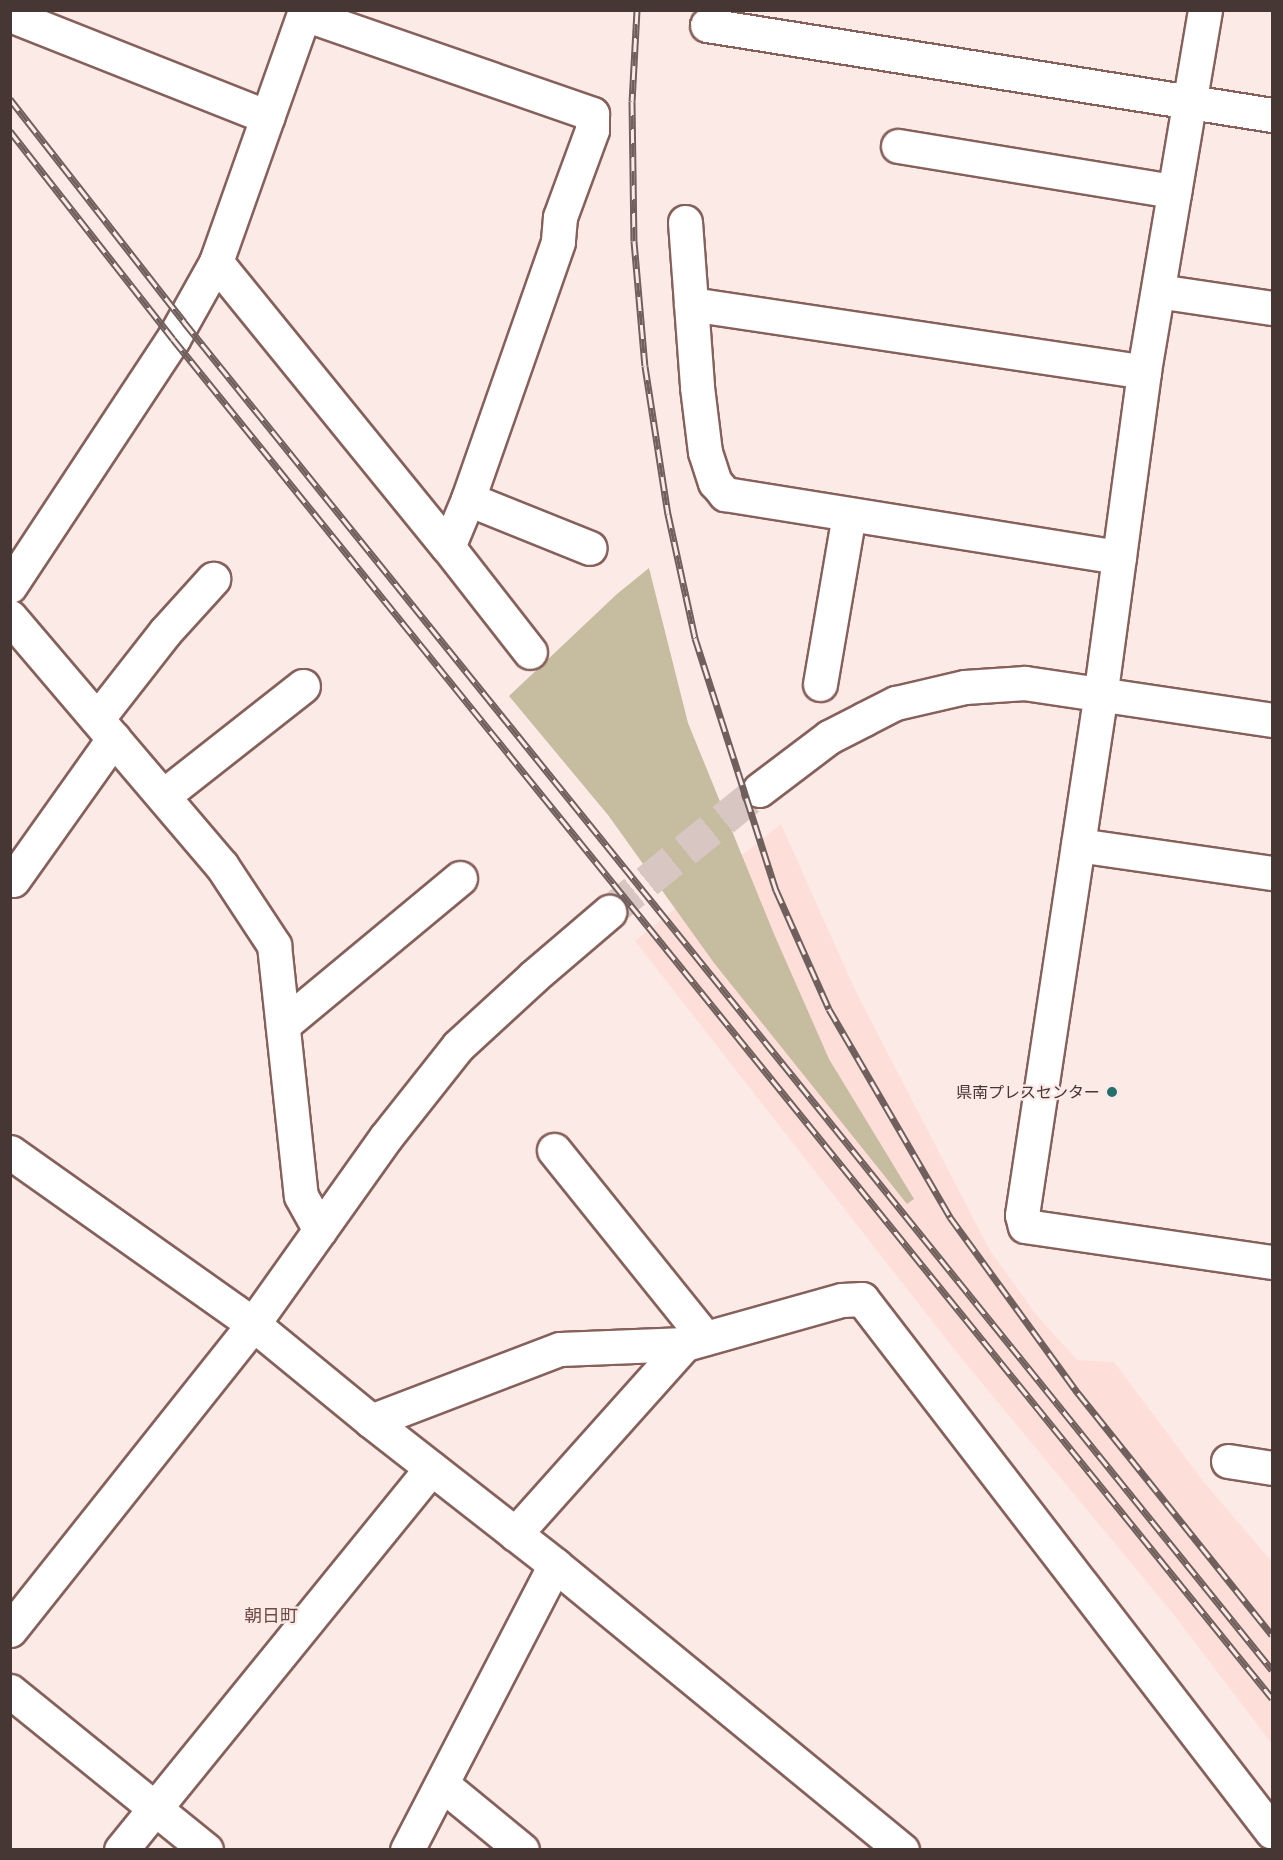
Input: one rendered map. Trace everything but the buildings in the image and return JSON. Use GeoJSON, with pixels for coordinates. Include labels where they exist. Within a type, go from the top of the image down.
{"type":"FeatureCollection","features":[{"type":"Feature","properties":{"kind":"street"},"geometry":{"type":"LineString","coordinates":[[1205,10],[1144,372],[1101,692],[1022,1215],[1025,1226],[1272,1262]]}},
{"type":"Feature","properties":{"kind":"street"},"geometry":{"type":"LineString","coordinates":[[10,586],[173,339],[216,262],[305,12],[592,114],[592,130],[560,217],[558,243],[468,499],[448,547]]}},
{"type":"Feature","properties":{"kind":"street"},"geometry":{"type":"LineString","coordinates":[[14,15],[267,117]]}},
{"type":"Feature","properties":{"kind":"street"},"geometry":{"type":"LineString","coordinates":[[707,25],[1272,115]]}},
{"type":"Feature","properties":{"kind":"street"},"geometry":{"type":"LineString","coordinates":[[898,146],[1174,191]]}},
{"type":"Feature","properties":{"kind":"street"},"geometry":{"type":"LineString","coordinates":[[685,222],[705,452],[715,482],[725,494],[1119,557]]}},
{"type":"Feature","properties":{"kind":"street"},"geometry":{"type":"LineString","coordinates":[[216,262],[448,547],[530,652]]}},
{"type":"Feature","properties":{"kind":"street"},"geometry":{"type":"LineString","coordinates":[[1158,291],[1272,308]]}},
{"type":"Feature","properties":{"kind":"street"},"geometry":{"type":"LineString","coordinates":[[691,304],[1144,372]]}},
{"type":"Feature","properties":{"kind":"street"},"geometry":{"type":"LineString","coordinates":[[468,499],[590,548]]}},
{"type":"Feature","properties":{"kind":"street"},"geometry":{"type":"LineString","coordinates":[[820,684],[849,514]]}},
{"type":"Feature","properties":{"kind":"street"},"geometry":{"type":"LineString","coordinates":[[13,880],[165,632],[213,579]]}},
{"type":"Feature","properties":{"kind":"street"},"geometry":{"type":"LineString","coordinates":[[10,617],[222,866],[274,945],[301,1196],[320,1230]]}},
{"type":"Feature","properties":{"kind":"street"},"geometry":{"type":"LineString","coordinates":[[759,790],[829,737],[896,703],[965,687],[1025,683],[1101,692],[1272,720]]}},
{"type":"Feature","properties":{"kind":"street"},"geometry":{"type":"LineString","coordinates":[[163,796],[303,686]]}},
{"type":"Feature","properties":{"kind":"street"},"geometry":{"type":"LineString","coordinates":[[1078,845],[1272,873]]}},
{"type":"Feature","properties":{"kind":"street"},"geometry":{"type":"LineString","coordinates":[[282,1025],[460,878]]}},
{"type":"Feature","properties":{"kind":"street"},"geometry":{"type":"LineString","coordinates":[[10,1630],[253,1324],[386,1137],[458,1046],[534,976],[609,912]]}},
{"type":"Feature","properties":{"kind":"street"},"geometry":{"type":"LineString","coordinates":[[554,1150],[695,1341]]}},
{"type":"Feature","properties":{"kind":"street"},"geometry":{"type":"LineString","coordinates":[[10,1152],[253,1324],[371,1421],[555,1565],[902,1850]]}},
{"type":"Feature","properties":{"kind":"street"},"geometry":{"type":"LineString","coordinates":[[371,1421],[560,1350],[695,1341],[842,1300],[862,1299],[1272,1832]]}},
{"type":"Feature","properties":{"kind":"street"},"geometry":{"type":"LineString","coordinates":[[515,1534],[695,1341]]}},
{"type":"Feature","properties":{"kind":"street"},"geometry":{"type":"LineString","coordinates":[[1228,1461],[1272,1468]]}},
{"type":"Feature","properties":{"kind":"street"},"geometry":{"type":"LineString","coordinates":[[121,1850],[431,1468]]}},
{"type":"Feature","properties":{"kind":"street"},"geometry":{"type":"LineString","coordinates":[[407,1850],[443,1785],[555,1565]]}},
{"type":"Feature","properties":{"kind":"street"},"geometry":{"type":"LineString","coordinates":[[10,1691],[206,1850]]}},
{"type":"Feature","properties":{"kind":"street"},"geometry":{"type":"LineString","coordinates":[[443,1785],[522,1850]]}},
{"type":"Feature","properties":{"kind":"shaded area"},"geometry":{"type":"Polygon","coordinates":[[[649,568],[688,723],[774,934],[829,1059],[914,1199],[907,1204],[714,963],[608,815],[509,696],[617,594],[649,568]]]}},
{"type":"Feature","properties":{"kind":"shaded area"},"geometry":{"type":"Polygon","coordinates":[[[781,824],[855,990],[989,1249],[1037,1316],[1077,1360],[1114,1362],[1203,1481],[1272,1562],[1272,1744],[1175,1616],[958,1354],[635,941],[781,824]]]}},
{"type":"Feature","properties":{"kind":"tunnel"},"geometry":{"type":"LineString","coordinates":[[609,912],[759,790]]}},
{"type":"Feature","properties":{"kind":"railway"},"geometry":{"type":"LineString","coordinates":[[637,10],[632,101],[634,241],[645,366],[668,514],[695,638],[776,890],[829,1009],[950,1217],[1078,1393],[1272,1635]]}},
{"type":"Feature","properties":{"kind":"railway"},"geometry":{"type":"LineString","coordinates":[[10,99],[184,322],[1272,1670]]}},
{"type":"Feature","properties":{"kind":"railway"},"geometry":{"type":"LineString","coordinates":[[10,131],[173,339],[1272,1698]]}},
{"type":"Feature","properties":{"kind":"place","name":"県南プレスセンター"},"geometry":{"type":"Point","coordinates":[1112,1092]}},
{"type":"Feature","properties":{"kind":"district","name":"朝日町"},"geometry":{"type":"Point","coordinates":[271,1616]}}]}
